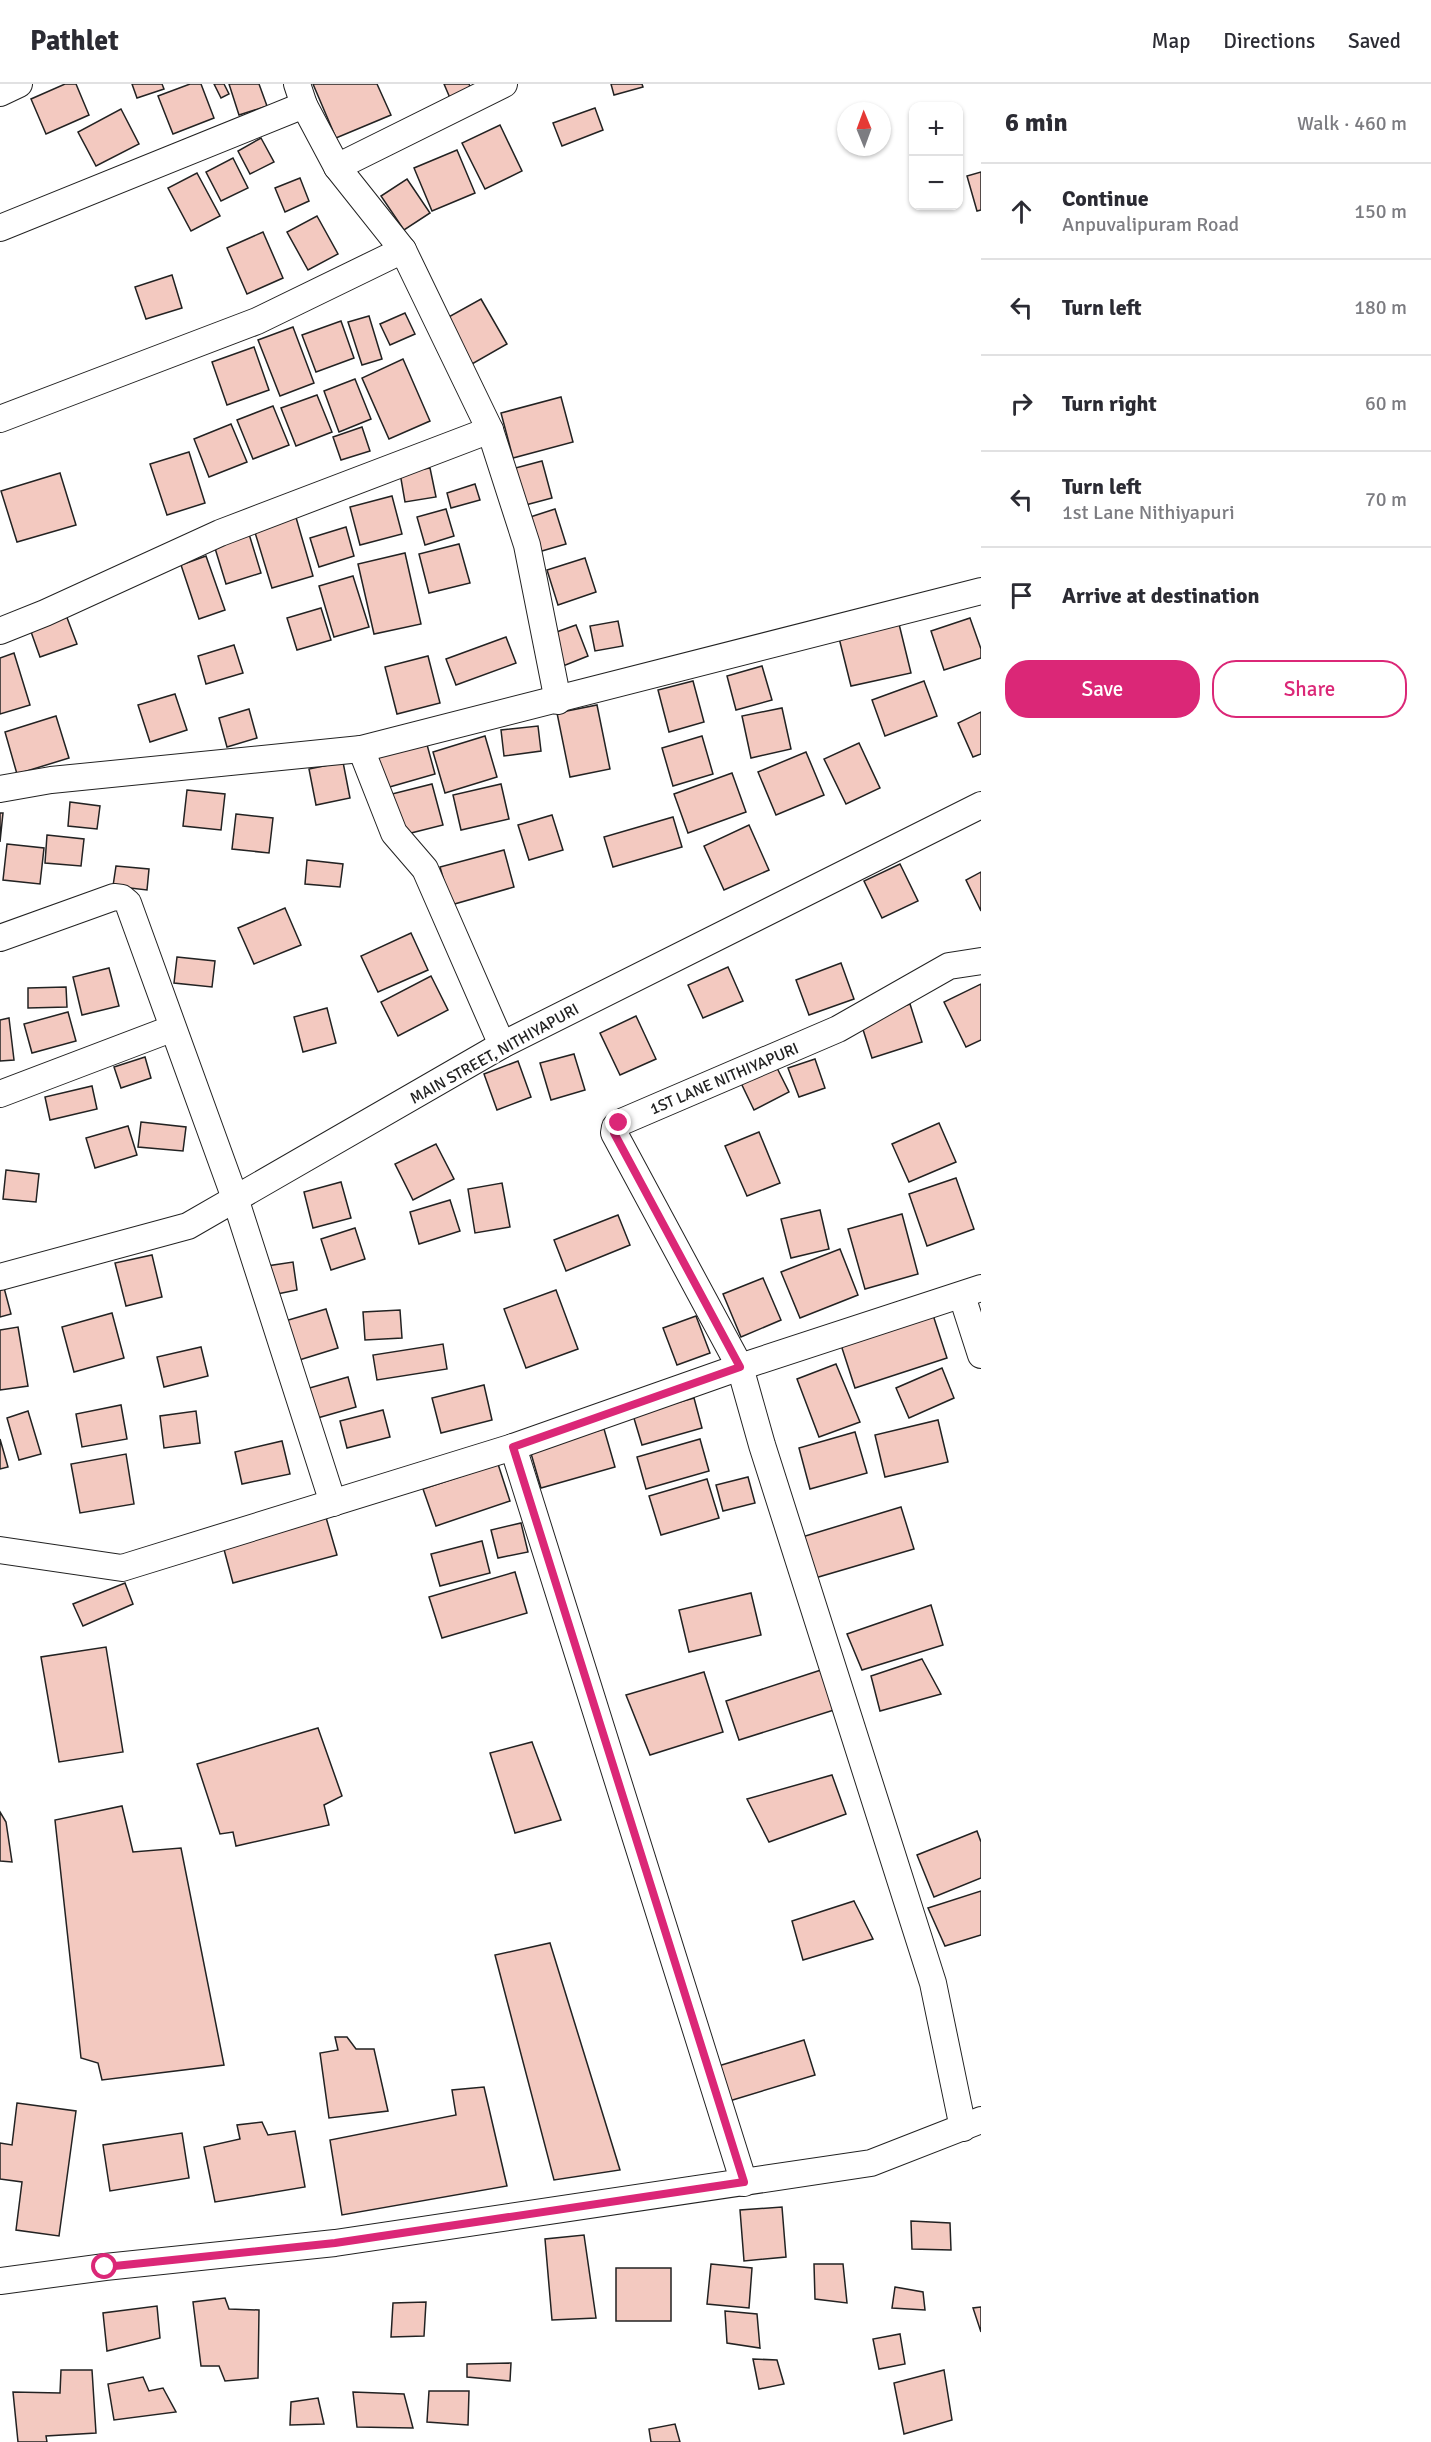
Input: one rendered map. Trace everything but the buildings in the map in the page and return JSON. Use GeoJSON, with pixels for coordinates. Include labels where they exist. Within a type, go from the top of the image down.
{"type":"FeatureCollection","features":[{"type":"Feature","properties":{"kind":"street"},"geometry":{"type":"LineString","coordinates":[[0,93],[19,84]]}},
{"type":"Feature","properties":{"kind":"street"},"geometry":{"type":"LineString","coordinates":[[337,167],[504,84]]}},
{"type":"Feature","properties":{"kind":"street"},"geometry":{"type":"LineString","coordinates":[[0,228],[300,95],[337,167],[403,250],[490,430],[527,545],[558,701]]}},
{"type":"Feature","properties":{"kind":"street"},"geometry":{"type":"LineString","coordinates":[[0,419],[257,321],[403,250]]}},
{"type":"Feature","properties":{"kind":"street"},"geometry":{"type":"LineString","coordinates":[[0,631],[45,614],[220,533],[490,430]]}},
{"type":"Feature","properties":{"kind":"street"},"geometry":{"type":"LineString","coordinates":[[0,789],[51,780],[362,749],[558,701],[981,591]]}},
{"type":"Feature","properties":{"kind":"street"},"geometry":{"type":"LineString","coordinates":[[362,749],[394,833],[425,869],[502,1046]]}},
{"type":"Feature","properties":{"kind":"street","name":"MAIN STREET, NITHIYAPURI"},"geometry":{"type":"LineString","coordinates":[[0,1277],[188,1226],[236,1201],[502,1046],[981,805]]}},
{"type":"Feature","properties":{"kind":"street"},"geometry":{"type":"LineString","coordinates":[[0,938],[114,897],[122,898],[128,903],[171,1029],[236,1201],[333,1503]]}},
{"type":"Feature","properties":{"kind":"street","name":"1ST LANE NITHIYAPURI"},"geometry":{"type":"LineString","coordinates":[[740,1367],[614,1133],[615,1127],[838,1029],[949,966],[981,961]]}},
{"type":"Feature","properties":{"kind":"street"},"geometry":{"type":"LineString","coordinates":[[0,1094],[171,1029]]}},
{"type":"Feature","properties":{"kind":"street"},"geometry":{"type":"LineString","coordinates":[[0,1551],[122,1568],[513,1447],[740,1367],[971,1292],[981,1354]]}},
{"type":"Feature","properties":{"kind":"street"},"geometry":{"type":"LineString","coordinates":[[0,2281],[105,2267],[335,2243],[871,2163],[972,2124],[933,1983],[740,1367]]}},
{"type":"Feature","properties":{"kind":"street"},"geometry":{"type":"LineString","coordinates":[[513,1447],[744,2182]]}},
{"type":"Feature","properties":{"kind":"route"},"geometry":{"type":"LineString","coordinates":[[105,2267],[335,2243],[744,2182],[513,1447],[740,1367],[614,1133],[619,1123]]}}]}
